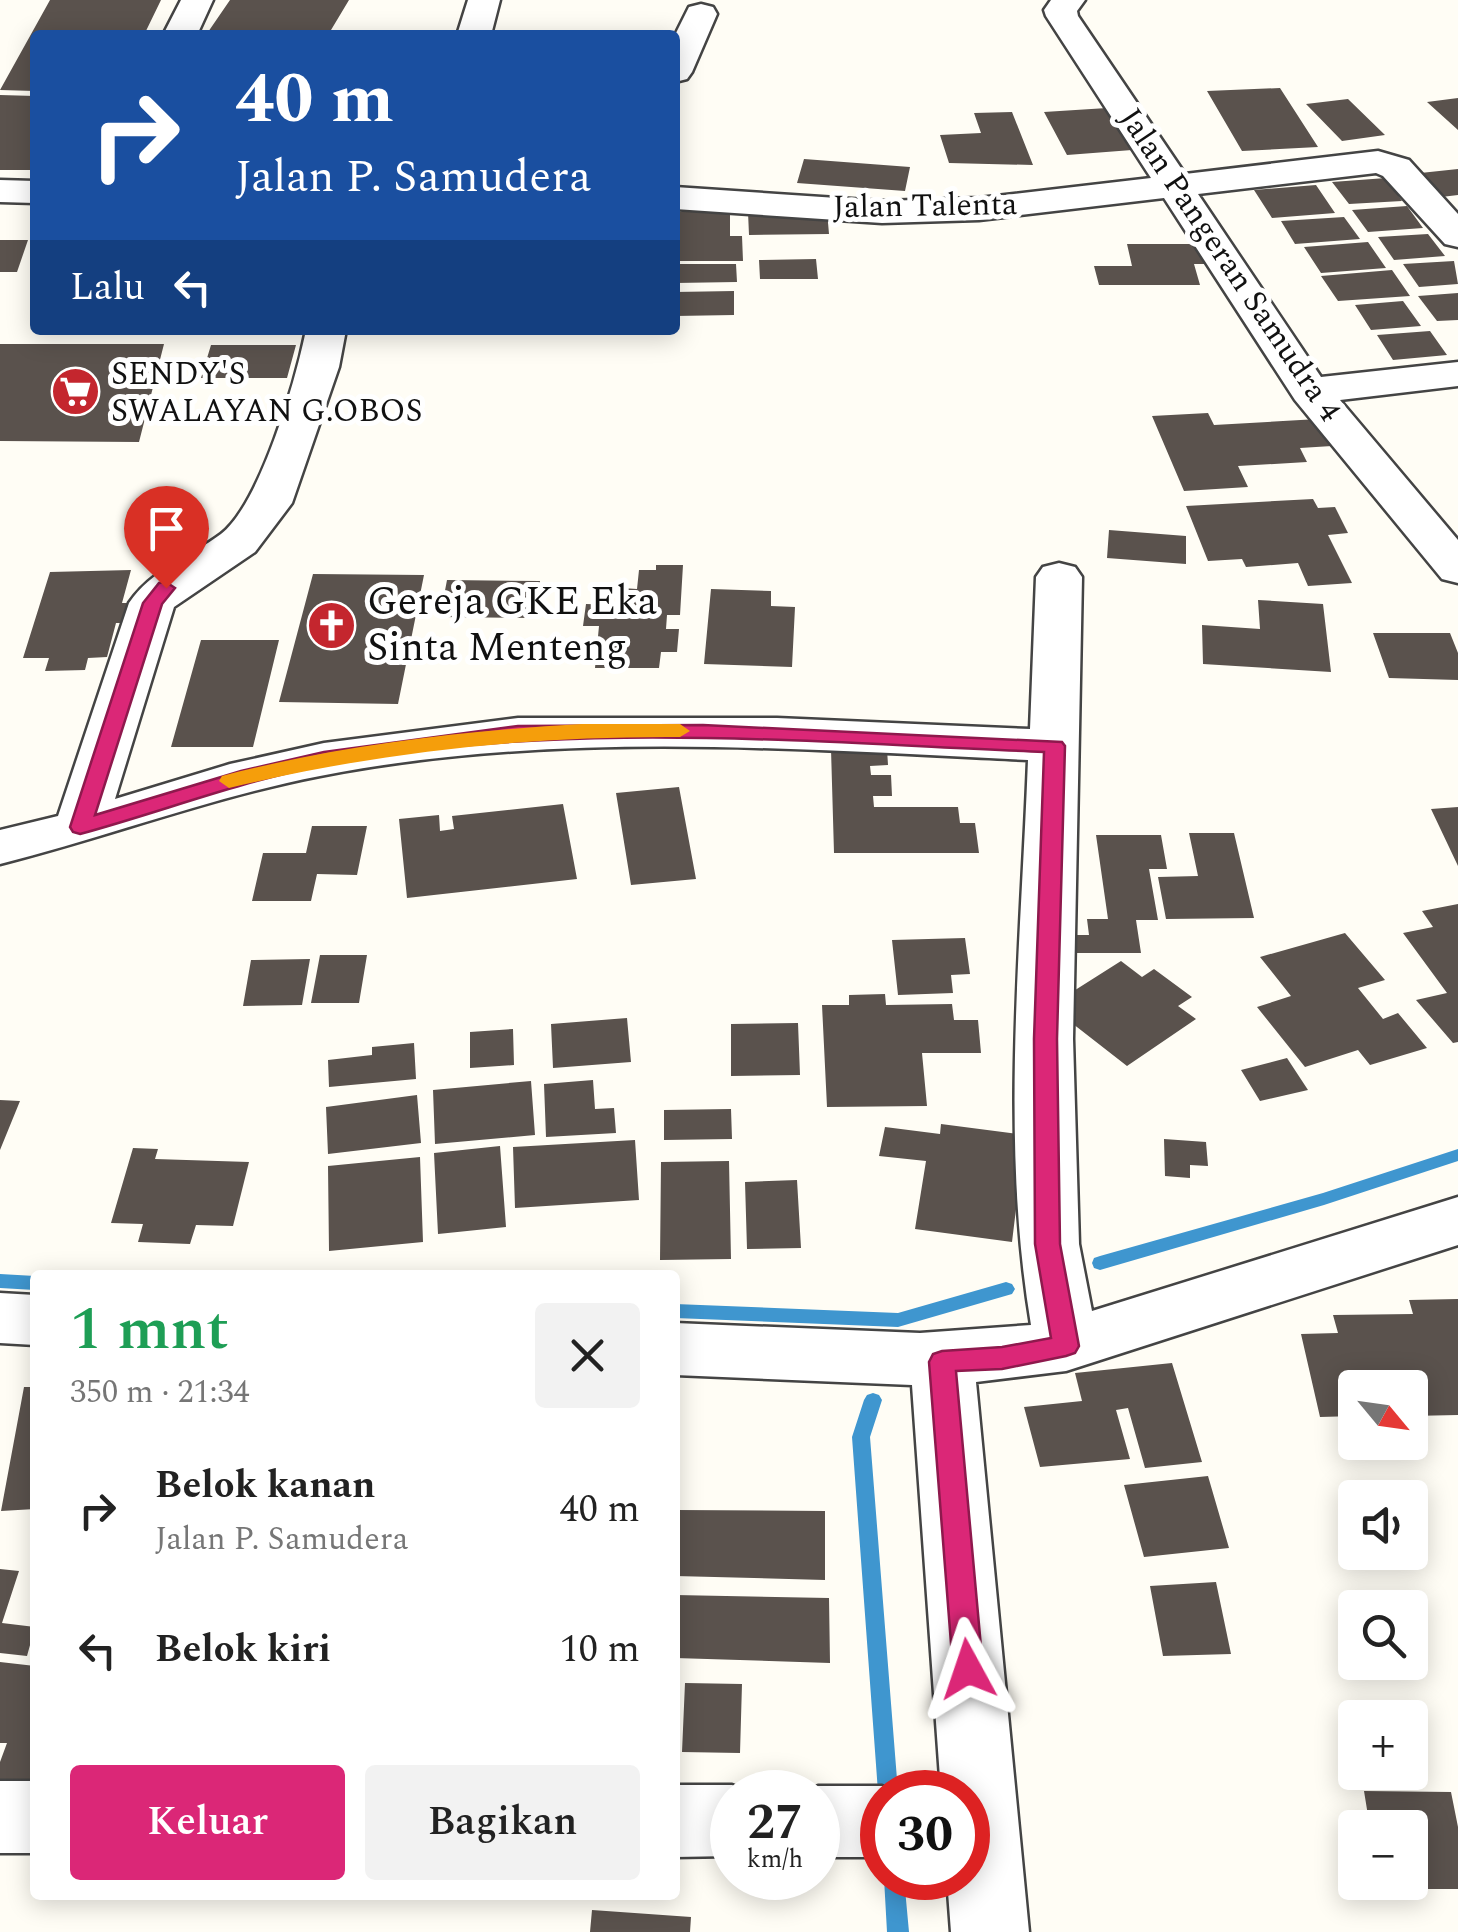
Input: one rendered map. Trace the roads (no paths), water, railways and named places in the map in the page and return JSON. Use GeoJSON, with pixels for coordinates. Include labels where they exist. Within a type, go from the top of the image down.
{"type":"FeatureCollection","features":[{"type":"Feature","properties":{"kind":"street"},"geometry":{"type":"LineString","coordinates":[[182,30],[197,0]]}},
{"type":"Feature","properties":{"kind":"street"},"geometry":{"type":"LineString","coordinates":[[475,30],[484,0]]}},
{"type":"Feature","properties":{"kind":"street","name":"Jalan Pangeran Samudra 4"},"geometry":{"type":"LineString","coordinates":[[1070,0],[1060,10],[1062,16],[1310,391],[1458,569]]}},
{"type":"Feature","properties":{"kind":"street"},"geometry":{"type":"LineString","coordinates":[[680,61],[702,14]]}},
{"type":"Feature","properties":{"kind":"street","name":"Jalan Talenta"},"geometry":{"type":"LineString","coordinates":[[680,198],[927,212],[995,208],[1378,162],[1396,168],[1458,236]]}},
{"type":"Feature","properties":{"kind":"street"},"geometry":{"type":"LineString","coordinates":[[0,192],[30,192]]}},
{"type":"Feature","properties":{"kind":"street"},"geometry":{"type":"LineString","coordinates":[[80,827],[152,603],[166,588],[239,542],[270,503],[319,366],[325,335]]}},
{"type":"Feature","properties":{"kind":"street"},"geometry":{"type":"LineString","coordinates":[[1310,391],[1458,374]]}},
{"type":"Feature","properties":{"kind":"street"},"geometry":{"type":"LineString","coordinates":[[1059,578],[1045,1039],[1048,1244],[1066,1346]]}},
{"type":"Feature","properties":{"kind":"street"},"geometry":{"type":"LineString","coordinates":[[0,847],[80,827],[248,775],[324,758],[518,733],[684,730],[1054,746]]}},
{"type":"Feature","properties":{"kind":"street"},"geometry":{"type":"LineString","coordinates":[[680,1349],[942,1362],[1002,1358],[1066,1346],[1458,1221]]}},
{"type":"Feature","properties":{"kind":"street"},"geometry":{"type":"LineString","coordinates":[[0,1318],[30,1320]]}},
{"type":"Feature","properties":{"kind":"street"},"geometry":{"type":"LineString","coordinates":[[942,1362],[970,1770]]}},
{"type":"Feature","properties":{"kind":"street"},"geometry":{"type":"LineString","coordinates":[[0,1816],[30,1817]]}},
{"type":"Feature","properties":{"kind":"street"},"geometry":{"type":"LineString","coordinates":[[680,1821],[710,1821]]}},
{"type":"Feature","properties":{"kind":"street"},"geometry":{"type":"LineString","coordinates":[[985,1900],[990,1932]]}},
{"type":"Feature","properties":{"kind":"waterway"},"geometry":{"type":"LineString","coordinates":[[1100,1263],[1324,1199],[1458,1155]]}},
{"type":"Feature","properties":{"kind":"waterway"},"geometry":{"type":"LineString","coordinates":[[0,1281],[30,1283]]}},
{"type":"Feature","properties":{"kind":"waterway"},"geometry":{"type":"LineString","coordinates":[[680,1311],[898,1320],[1006,1289]]}},
{"type":"Feature","properties":{"kind":"waterway"},"geometry":{"type":"LineString","coordinates":[[873,1400],[861,1437],[886,1770]]}},
{"type":"Feature","properties":{"kind":"waterway"},"geometry":{"type":"LineString","coordinates":[[896,1900],[898,1932]]}},
{"type":"Feature","properties":{"kind":"place","name":"SENDY'S SWALAYAN G.OBOS"},"geometry":{"type":"Point","coordinates":[76,392]}},
{"type":"Feature","properties":{"kind":"place","name":"Gereja GKE Eka Sinta Menteng"},"geometry":{"type":"Point","coordinates":[332,625]}}]}
